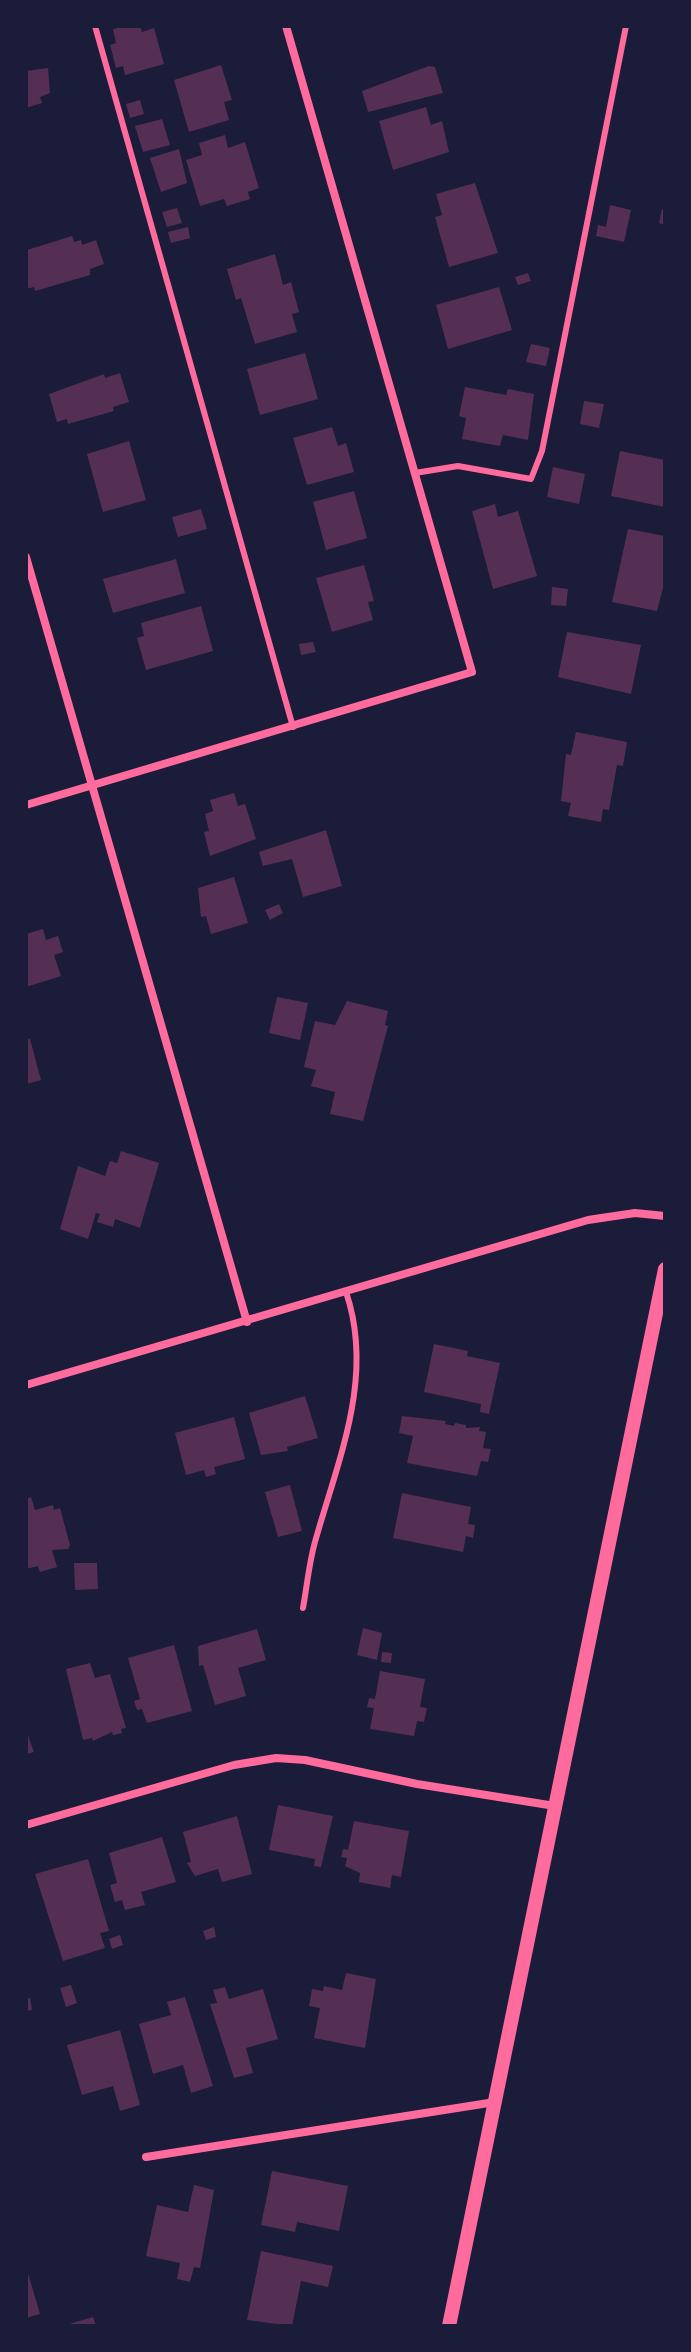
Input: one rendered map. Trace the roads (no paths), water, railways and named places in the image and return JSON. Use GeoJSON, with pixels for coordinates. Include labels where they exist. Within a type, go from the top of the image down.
{"type":"FeatureCollection","features":[{"type":"Feature","properties":{"kind":"street"},"geometry":{"type":"LineString","coordinates":[[26,805],[472,672],[286,26]]}},
{"type":"Feature","properties":{"kind":"street"},"geometry":{"type":"LineString","coordinates":[[26,557],[30,584],[92,786],[247,1322]]}},
{"type":"Feature","properties":{"kind":"street"},"geometry":{"type":"LineString","coordinates":[[26,1385],[588,1220],[626,1213],[665,1216]]}},
{"type":"Feature","properties":{"kind":"street"},"geometry":{"type":"LineString","coordinates":[[449,2326],[665,1269]]}},
{"type":"Feature","properties":{"kind":"street"},"geometry":{"type":"LineString","coordinates":[[26,1825],[234,1765],[276,1758],[305,1760],[442,1789],[555,1806]]}},
{"type":"Feature","properties":{"kind":"street"},"geometry":{"type":"LineString","coordinates":[[146,2157],[495,2102]]}},
{"type":"Feature","properties":{"kind":"lane"},"geometry":{"type":"LineString","coordinates":[[95,26],[293,727]]}},
{"type":"Feature","properties":{"kind":"lane"},"geometry":{"type":"LineString","coordinates":[[415,473],[458,466],[531,479],[542,451],[626,26]]}},
{"type":"Feature","properties":{"kind":"lane"},"geometry":{"type":"LineString","coordinates":[[303,1608],[314,1545],[330,1495],[356,1386],[357,1325],[346,1292]]}}]}
